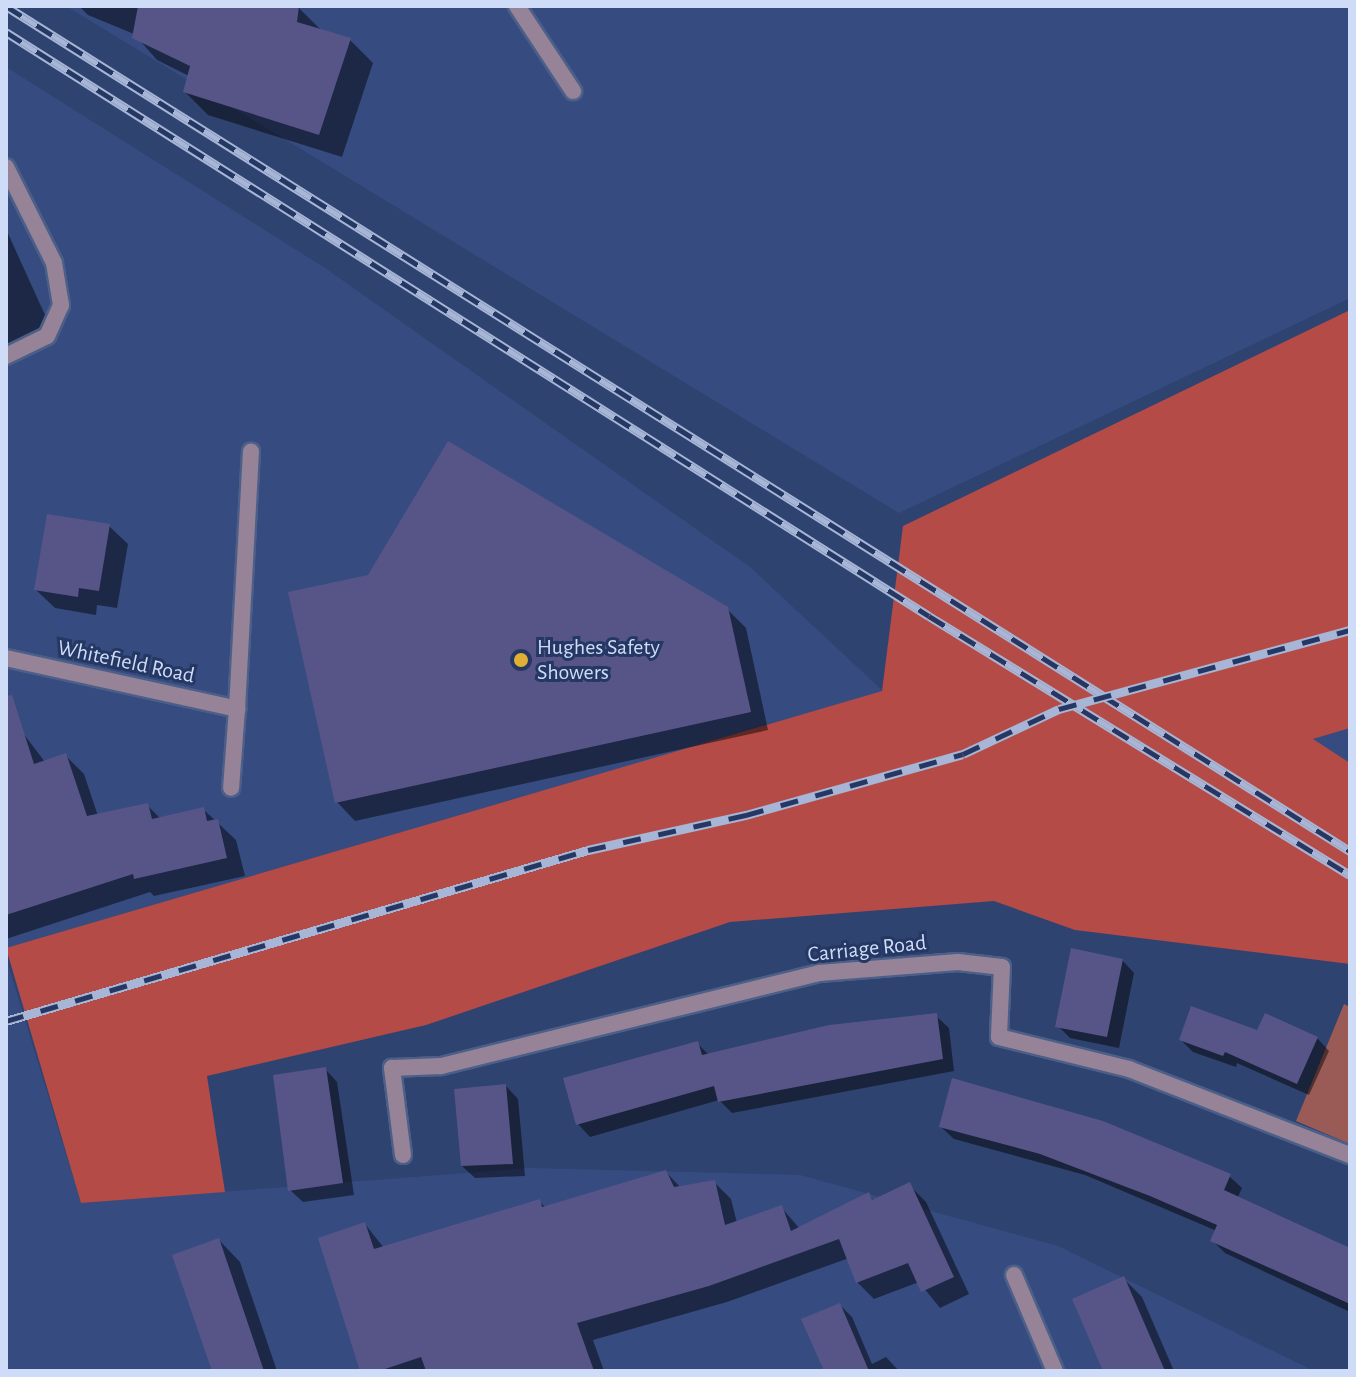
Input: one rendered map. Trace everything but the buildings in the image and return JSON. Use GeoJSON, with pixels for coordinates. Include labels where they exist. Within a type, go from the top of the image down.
{"type":"FeatureCollection","features":[{"type":"Feature","properties":{"kind":"street"},"geometry":{"type":"LineString","coordinates":[[517,6],[573,91]]}},
{"type":"Feature","properties":{"kind":"street"},"geometry":{"type":"LineString","coordinates":[[6,167],[54,263],[61,305],[47,336],[6,356]]}},
{"type":"Feature","properties":{"kind":"street"},"geometry":{"type":"LineString","coordinates":[[231,788],[251,451]]}},
{"type":"Feature","properties":{"kind":"street","name":"Whitefield Road"},"geometry":{"type":"LineString","coordinates":[[6,658],[237,709]]}},
{"type":"Feature","properties":{"kind":"street","name":"Carriage Road"},"geometry":{"type":"LineString","coordinates":[[403,1155],[392,1068],[441,1066],[819,973],[958,962],[1002,967],[999,1037],[1129,1069],[1350,1155]]}},
{"type":"Feature","properties":{"kind":"street"},"geometry":{"type":"LineString","coordinates":[[1014,1275],[1055,1371]]}},
{"type":"Feature","properties":{"kind":"shaded area"},"geometry":{"type":"Polygon","coordinates":[[[66,6],[1350,6],[1350,298],[899,513],[66,6]]]}},
{"type":"Feature","properties":{"kind":"shaded area"},"geometry":{"type":"Polygon","coordinates":[[[6,67],[325,268],[750,567],[883,691],[6,948],[6,67]]]}},
{"type":"Feature","properties":{"kind":"shaded area"},"geometry":{"type":"Polygon","coordinates":[[[1350,310],[1350,728],[1313,739],[1350,763],[1350,964],[1075,930],[994,901],[730,922],[426,1025],[207,1076],[225,1192],[81,1203],[6,948],[882,691],[903,526],[1350,310]]]}},
{"type":"Feature","properties":{"kind":"shaded area"},"geometry":{"type":"Polygon","coordinates":[[[1350,728],[1350,763],[1312,739],[1350,728]]]}},
{"type":"Feature","properties":{"kind":"shaded area"},"geometry":{"type":"Polygon","coordinates":[[[6,958],[81,1203],[528,1168],[800,1175],[1058,1246],[1314,1371],[6,1371],[6,958]]]}},
{"type":"Feature","properties":{"kind":"shaded area"},"geometry":{"type":"Polygon","coordinates":[[[1344,1004],[1350,1007],[1350,1144],[1296,1121],[1344,1004]]]}},
{"type":"Feature","properties":{"kind":"railway"},"geometry":{"type":"LineString","coordinates":[[6,6],[1350,851]]}},
{"type":"Feature","properties":{"kind":"railway"},"geometry":{"type":"LineString","coordinates":[[6,32],[929,616],[1350,875]]}},
{"type":"Feature","properties":{"kind":"railway"},"geometry":{"type":"LineString","coordinates":[[6,1021],[588,850],[746,815],[963,754],[1059,709],[1350,630]]}},
{"type":"Feature","properties":{"kind":"place","name":"Hughes Safety Showers"},"geometry":{"type":"Point","coordinates":[521,660]}}]}
